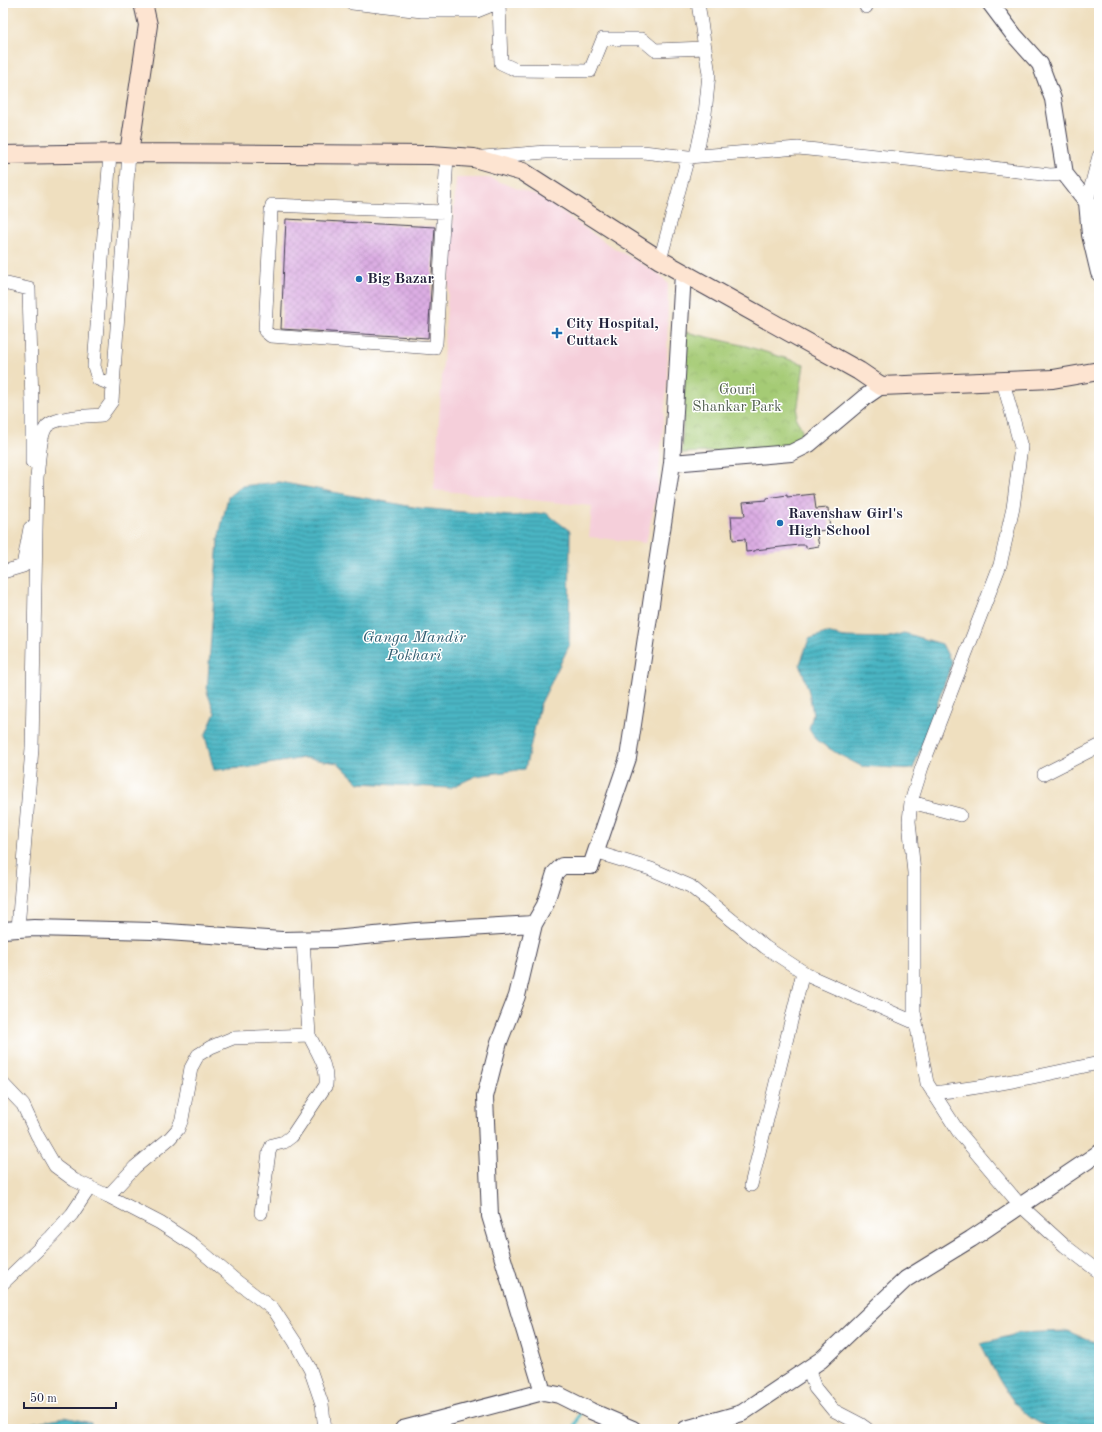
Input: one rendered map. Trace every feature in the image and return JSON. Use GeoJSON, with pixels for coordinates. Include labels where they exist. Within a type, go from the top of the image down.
{"type":"FeatureCollection","features":[{"type":"Feature","properties":{"kind":"main road"},"geometry":{"type":"LineString","coordinates":[[130,153],[148,25],[143,3]]}},
{"type":"Feature","properties":{"kind":"main road"},"geometry":{"type":"LineString","coordinates":[[3,155],[130,153],[431,155],[474,158],[523,172],[660,260],[859,372],[881,386],[1053,379],[1099,371]]}},
{"type":"Feature","properties":{"kind":"street"},"geometry":{"type":"LineString","coordinates":[[352,3],[422,11],[477,11],[498,3],[501,63],[516,70],[590,71],[603,39],[642,39],[655,50],[705,48]]}},
{"type":"Feature","properties":{"kind":"street"},"geometry":{"type":"LineString","coordinates":[[660,260],[705,114],[709,74],[698,3]]}},
{"type":"Feature","properties":{"kind":"street"},"geometry":{"type":"LineString","coordinates":[[990,3],[1014,35],[1040,64],[1053,99],[1065,174],[1093,204]]}},
{"type":"Feature","properties":{"kind":"street"},"geometry":{"type":"LineString","coordinates":[[474,158],[546,152],[643,152],[692,157],[798,148],[985,166],[1050,175],[1065,174]]}},
{"type":"Feature","properties":{"kind":"street"},"geometry":{"type":"LineString","coordinates":[[130,153],[112,402],[102,415],[57,420],[47,426],[42,436],[38,477],[32,748],[10,930],[34,928],[153,931],[282,940],[303,940],[534,924]]}},
{"type":"Feature","properties":{"kind":"street"},"geometry":{"type":"LineString","coordinates":[[110,154],[94,366],[98,379],[113,384]]}},
{"type":"Feature","properties":{"kind":"street"},"geometry":{"type":"LineString","coordinates":[[444,212],[272,205],[265,331],[271,336],[434,348],[436,343],[444,212],[447,156]]}},
{"type":"Feature","properties":{"kind":"street"},"geometry":{"type":"LineString","coordinates":[[1099,156],[1090,235],[1099,273]]}},
{"type":"Feature","properties":{"kind":"street"},"geometry":{"type":"LineString","coordinates":[[543,1392],[490,1216],[485,1097],[498,1042],[517,996],[534,924],[545,905],[555,873],[562,866],[591,866],[628,758],[672,464],[683,273]]}},
{"type":"Feature","properties":{"kind":"street"},"geometry":{"type":"LineString","coordinates":[[3,283],[29,289],[32,405],[31,521],[23,566],[3,572]]}},
{"type":"Feature","properties":{"kind":"street"},"geometry":{"type":"LineString","coordinates":[[1003,382],[1021,447],[1012,508],[1000,565],[922,767],[912,802],[909,822],[914,872],[914,1011],[927,1083],[958,1130],[1020,1205],[1065,1246],[1099,1272]]}},
{"type":"Feature","properties":{"kind":"street"},"geometry":{"type":"LineString","coordinates":[[672,464],[791,454],[809,444],[865,397],[881,386]]}},
{"type":"Feature","properties":{"kind":"street"},"geometry":{"type":"LineString","coordinates":[[1044,774],[1099,746]]}},
{"type":"Feature","properties":{"kind":"street"},"geometry":{"type":"LineString","coordinates":[[912,802],[960,815]]}},
{"type":"Feature","properties":{"kind":"street"},"geometry":{"type":"LineString","coordinates":[[596,852],[651,869],[690,886],[765,946],[811,977],[916,1023]]}},
{"type":"Feature","properties":{"kind":"street"},"geometry":{"type":"LineString","coordinates":[[261,1214],[269,1152],[272,1145],[284,1142],[292,1136],[326,1085],[327,1077],[323,1060],[309,1035],[303,940]]}},
{"type":"Feature","properties":{"kind":"street"},"geometry":{"type":"LineString","coordinates":[[751,1185],[804,972]]}},
{"type":"Feature","properties":{"kind":"street"},"geometry":{"type":"LineString","coordinates":[[108,1196],[136,1167],[170,1138],[178,1128],[182,1119],[190,1068],[198,1055],[211,1047],[232,1038],[309,1035]]}},
{"type":"Feature","properties":{"kind":"street"},"geometry":{"type":"LineString","coordinates":[[933,1093],[980,1088],[1099,1063]]}},
{"type":"Feature","properties":{"kind":"street"},"geometry":{"type":"LineString","coordinates":[[3,1084],[23,1105],[37,1135],[55,1166],[74,1180],[160,1223],[194,1245],[235,1280],[274,1310],[295,1342],[310,1369],[322,1404],[325,1429]]}},
{"type":"Feature","properties":{"kind":"street"},"geometry":{"type":"LineString","coordinates":[[686,1429],[742,1413],[821,1360],[906,1279],[971,1239],[1020,1205],[1095,1159]]}},
{"type":"Feature","properties":{"kind":"street"},"geometry":{"type":"LineString","coordinates":[[3,1283],[51,1237],[72,1214],[90,1187]]}},
{"type":"Feature","properties":{"kind":"street"},"geometry":{"type":"LineString","coordinates":[[808,1368],[815,1388],[833,1410],[867,1429]]}},
{"type":"Feature","properties":{"kind":"street"},"geometry":{"type":"LineString","coordinates":[[403,1429],[543,1392],[559,1395],[633,1429]]}},
{"type":"Feature","properties":{"kind":"shaded area","name":"City Hospital, Cuttack"},"geometry":{"type":"Polygon","coordinates":[[[456,178],[489,178],[540,197],[609,245],[661,275],[668,284],[667,383],[657,493],[646,543],[589,537],[592,506],[434,490],[456,178]]]}},
{"type":"Feature","properties":{"kind":"green space","name":"Gouri Shankar Park"},"geometry":{"type":"Polygon","coordinates":[[[686,332],[746,346],[804,364],[796,419],[801,427],[803,437],[797,444],[778,449],[682,453],[686,332]]]}},
{"type":"Feature","properties":{"kind":"water","name":"Ganga Mandir Pokhari"},"geometry":{"type":"Polygon","coordinates":[[[279,482],[419,508],[511,516],[546,513],[570,531],[569,646],[540,705],[525,769],[476,776],[450,788],[359,783],[338,763],[304,758],[245,768],[214,770],[205,736],[215,713],[207,692],[218,540],[228,497],[241,486],[279,482]]]}},
{"type":"Feature","properties":{"kind":"water"},"geometry":{"type":"Polygon","coordinates":[[[826,633],[845,637],[886,638],[904,633],[942,644],[952,663],[913,769],[861,766],[816,740],[809,729],[813,714],[809,692],[800,664],[809,639],[826,633]]]}},
{"type":"Feature","properties":{"kind":"water"},"geometry":{"type":"Polygon","coordinates":[[[1068,1331],[1099,1344],[1099,1429],[1058,1429],[1040,1423],[1028,1416],[1009,1395],[993,1369],[981,1344],[1019,1333],[1068,1331]]]}},
{"type":"Feature","properties":{"kind":"water"},"geometry":{"type":"Polygon","coordinates":[[[65,1417],[91,1423],[92,1429],[20,1429],[31,1423],[65,1417]]]}},
{"type":"Feature","properties":{"kind":"building","name":"Big Bazar"},"geometry":{"type":"Polygon","coordinates":[[[286,219],[435,227],[428,338],[281,329],[286,219]]]}},
{"type":"Feature","properties":{"kind":"building","name":"Ravenshaw Girl's High School"},"geometry":{"type":"Polygon","coordinates":[[[814,494],[816,509],[828,508],[830,530],[816,531],[819,546],[806,548],[806,545],[799,545],[746,552],[745,539],[733,540],[731,516],[745,516],[743,502],[767,500],[767,498],[787,495],[787,497],[814,494]]]}},
{"type":"Feature","properties":{"kind":"waterway"},"geometry":{"type":"LineString","coordinates":[[574,1429],[580,1414]]}},
{"type":"Feature","properties":{"kind":"place","name":"Big Bazar"},"geometry":{"type":"Point","coordinates":[359,279]}},
{"type":"Feature","properties":{"kind":"place","name":"City Hospital, Cuttack"},"geometry":{"type":"Point","coordinates":[557,333]}},
{"type":"Feature","properties":{"kind":"place","name":"Ravenshaw Girl's High School"},"geometry":{"type":"Point","coordinates":[780,523]}}]}
